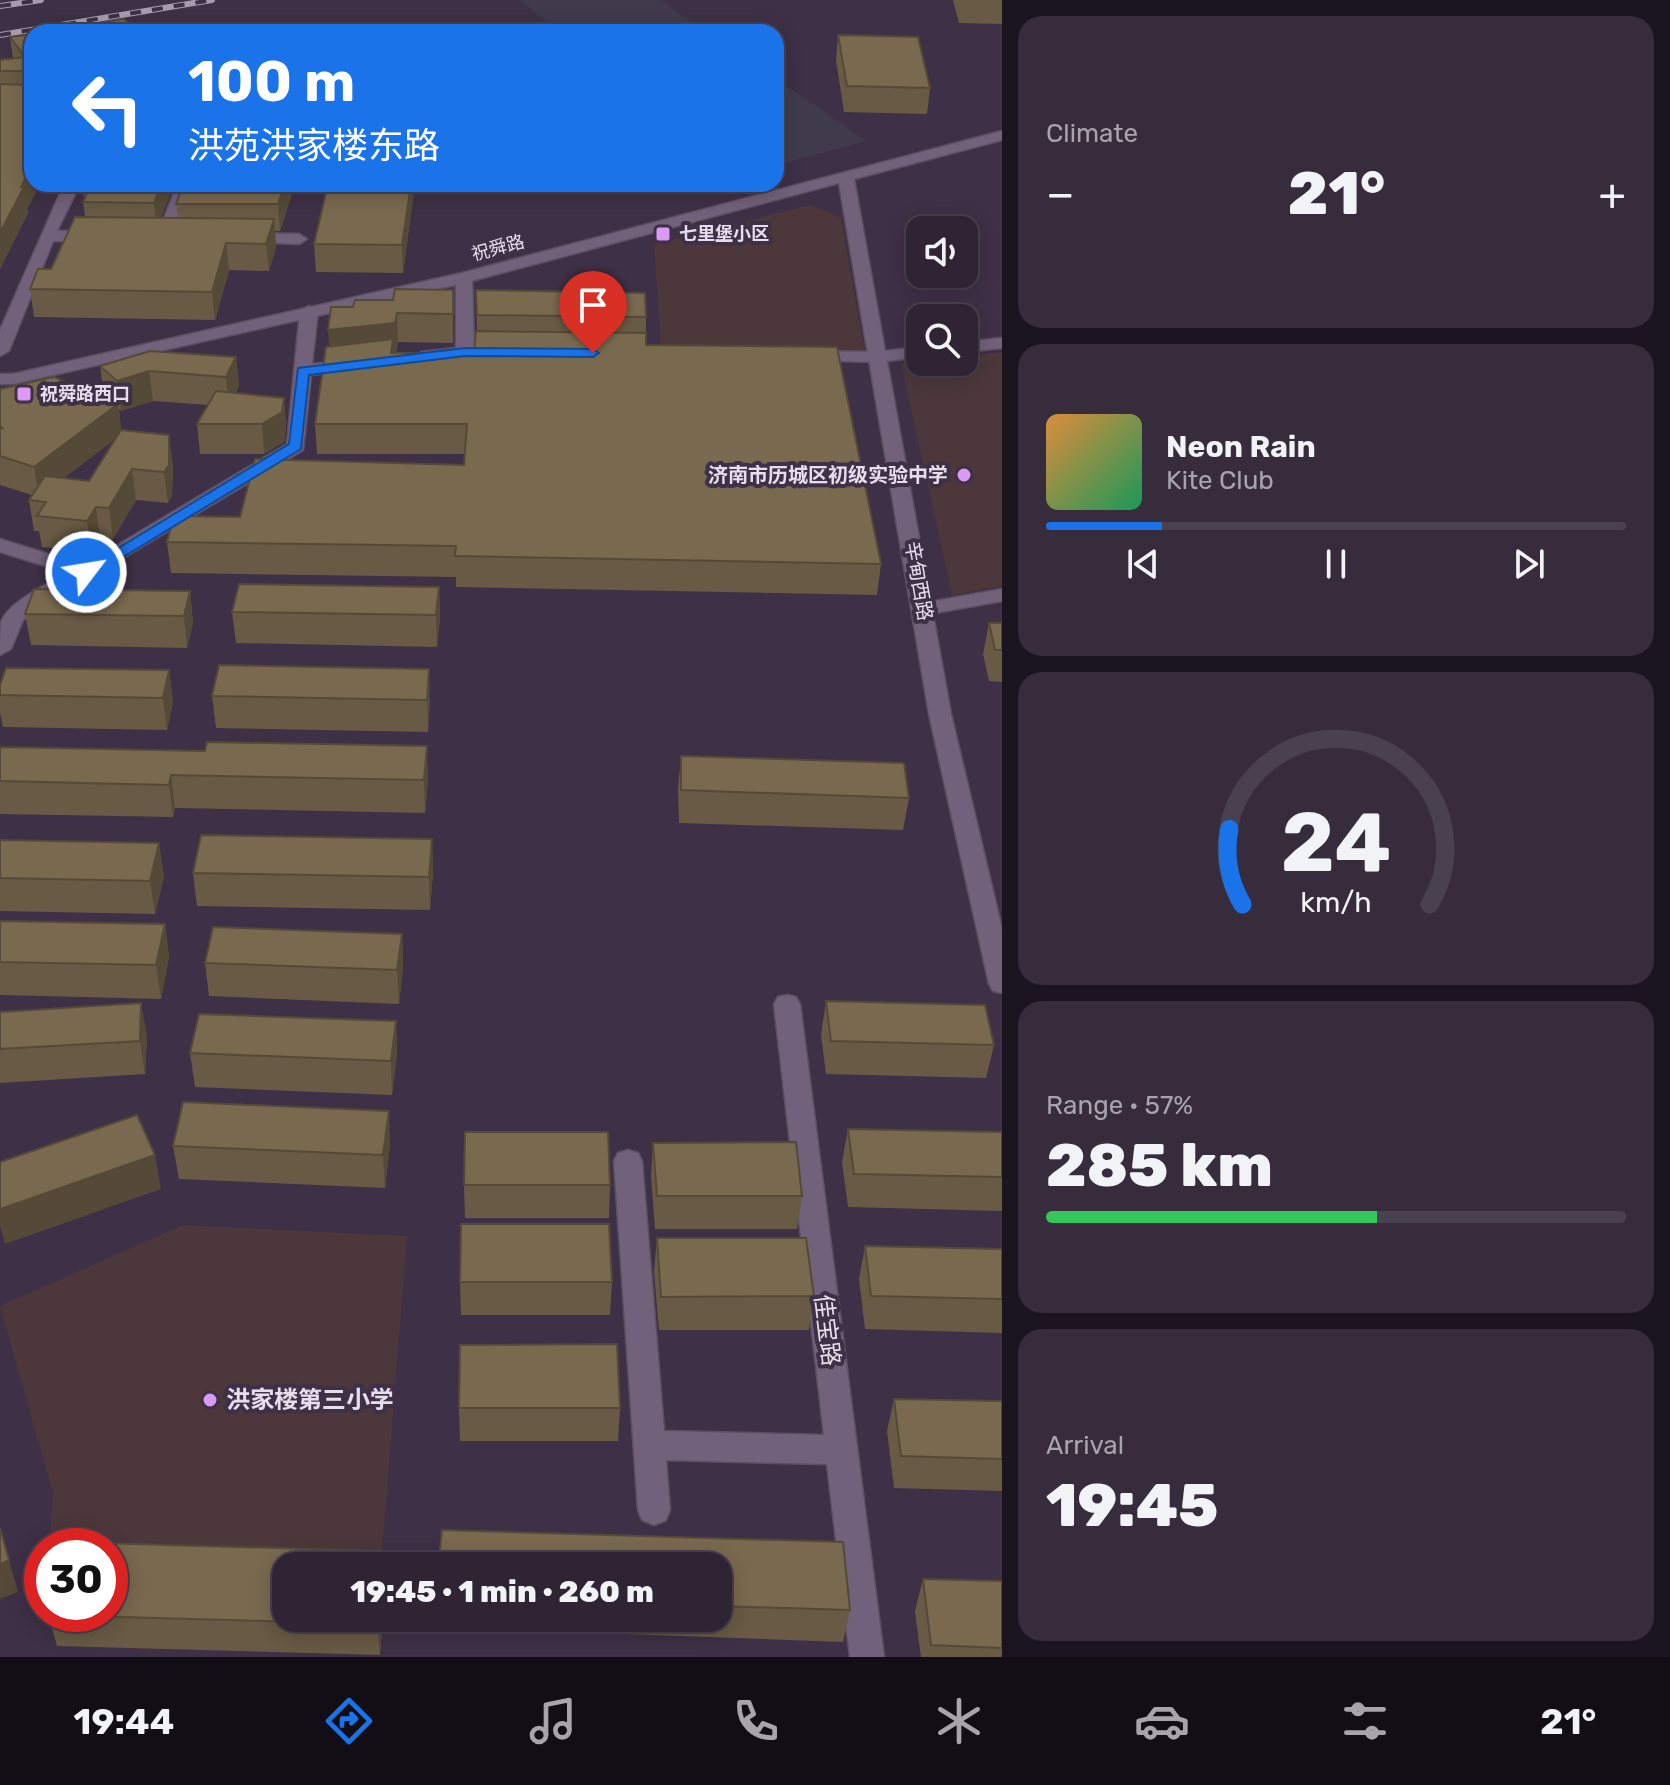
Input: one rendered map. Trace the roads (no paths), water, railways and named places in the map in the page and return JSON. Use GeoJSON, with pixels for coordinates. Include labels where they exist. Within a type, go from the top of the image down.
{"type":"FeatureCollection","features":[{"type":"Feature","properties":{"kind":"street","name":"祝舜路"},"geometry":{"type":"LineString","coordinates":[[0,379],[13,379],[464,278],[1002,135]]}},
{"type":"Feature","properties":{"kind":"street","name":"辛甸西路"},"geometry":{"type":"LineString","coordinates":[[846,176],[940,714],[1002,984]]}},
{"type":"Feature","properties":{"kind":"street"},"geometry":{"type":"LineString","coordinates":[[0,351],[68,192]]}},
{"type":"Feature","properties":{"kind":"street"},"geometry":{"type":"LineString","coordinates":[[165,237],[182,192]]}},
{"type":"Feature","properties":{"kind":"street"},"geometry":{"type":"LineString","coordinates":[[47,236],[121,237]]}},
{"type":"Feature","properties":{"kind":"street"},"geometry":{"type":"LineString","coordinates":[[225,238],[299,239]]}},
{"type":"Feature","properties":{"kind":"street"},"geometry":{"type":"LineString","coordinates":[[464,278],[465,352]]}},
{"type":"Feature","properties":{"kind":"street"},"geometry":{"type":"LineString","coordinates":[[0,649],[14,617],[48,591],[86,572],[296,446],[309,311]]}},
{"type":"Feature","properties":{"kind":"street"},"geometry":{"type":"LineString","coordinates":[[978,346],[1002,343]]}},
{"type":"Feature","properties":{"kind":"street"},"geometry":{"type":"LineString","coordinates":[[406,359],[465,352],[529,352]]}},
{"type":"Feature","properties":{"kind":"street"},"geometry":{"type":"LineString","coordinates":[[784,356],[880,357],[906,354]]}},
{"type":"Feature","properties":{"kind":"street"},"geometry":{"type":"LineString","coordinates":[[302,371],[376,362]]}},
{"type":"Feature","properties":{"kind":"street"},"geometry":{"type":"LineString","coordinates":[[0,545],[86,572]]}},
{"type":"Feature","properties":{"kind":"street"},"geometry":{"type":"LineString","coordinates":[[924,609],[1002,595]]}},
{"type":"Feature","properties":{"kind":"street","name":"佳宝路"},"geometry":{"type":"LineString","coordinates":[[787,1004],[867,1657]]}},
{"type":"Feature","properties":{"kind":"street"},"geometry":{"type":"LineString","coordinates":[[628,1161],[654,1510]]}},
{"type":"Feature","properties":{"kind":"street"},"geometry":{"type":"LineString","coordinates":[[648,1445],[842,1450]]}},
{"type":"Feature","properties":{"kind":"railway"},"geometry":{"type":"LineString","coordinates":[[0,6],[41,0]]}},
{"type":"Feature","properties":{"kind":"railway"},"geometry":{"type":"LineString","coordinates":[[67,24],[212,0]]}},
{"type":"Feature","properties":{"kind":"railway"},"geometry":{"type":"LineString","coordinates":[[0,35],[24,31]]}},
{"type":"Feature","properties":{"kind":"place","name":"七里堡小区"},"geometry":{"type":"Point","coordinates":[663,234]}},
{"type":"Feature","properties":{"kind":"place","name":"祝舜路西口"},"geometry":{"type":"Point","coordinates":[24,394]}},
{"type":"Feature","properties":{"kind":"place","name":"济南市历城区初级实验中学"},"geometry":{"type":"Point","coordinates":[964,475]}},
{"type":"Feature","properties":{"kind":"place","name":"洪家楼第三小学"},"geometry":{"type":"Point","coordinates":[210,1400]}}]}
